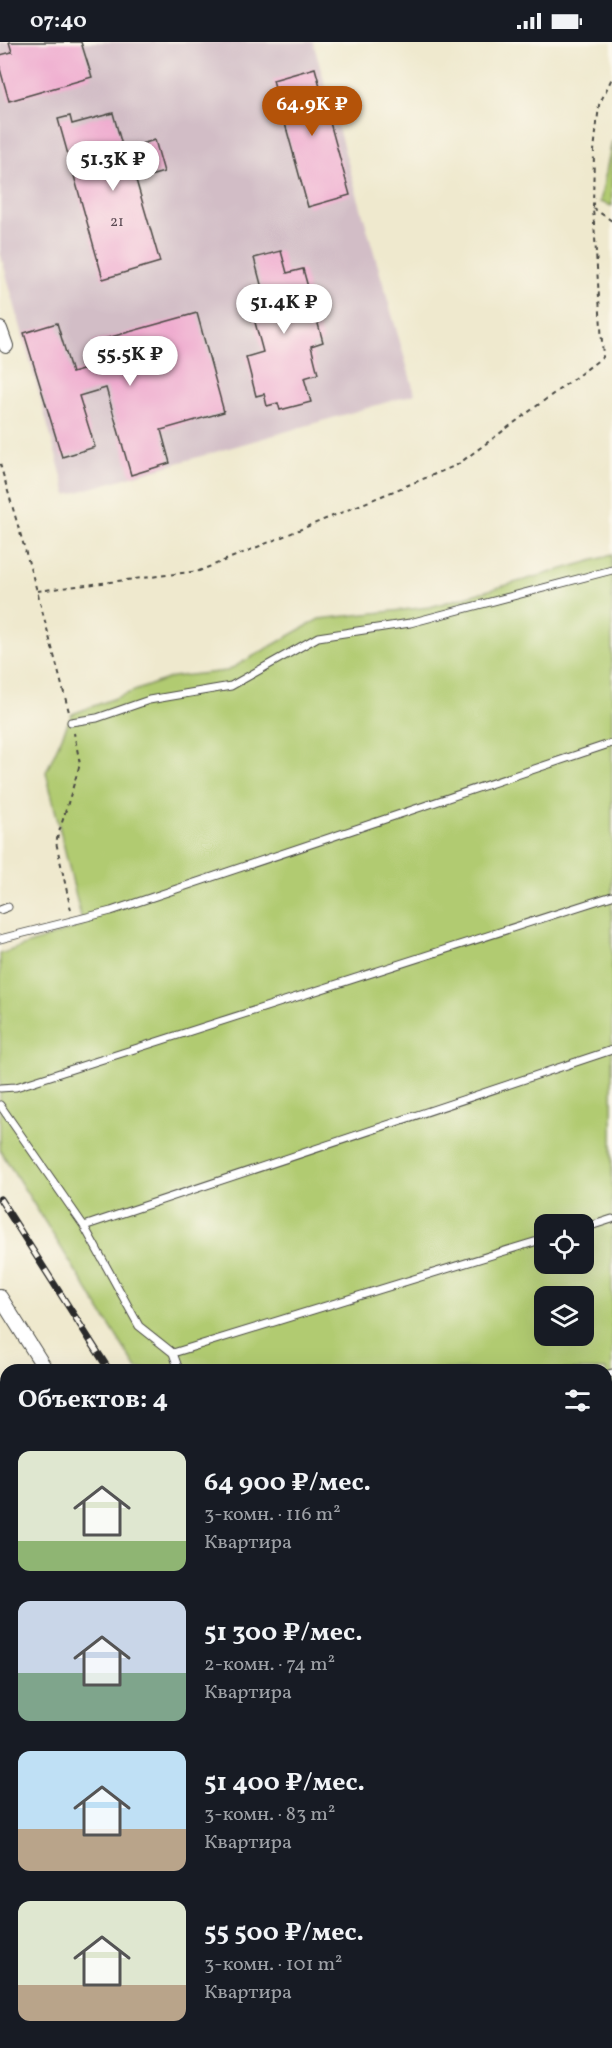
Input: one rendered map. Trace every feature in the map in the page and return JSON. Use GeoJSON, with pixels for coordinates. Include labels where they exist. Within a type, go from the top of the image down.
{"type":"FeatureCollection","features":[{"type":"Feature","properties":{"kind":"street"},"geometry":{"type":"LineString","coordinates":[[0,329],[6,346]]}},
{"type":"Feature","properties":{"kind":"street"},"geometry":{"type":"LineString","coordinates":[[0,1298],[42,1364]]}},
{"type":"Feature","properties":{"kind":"lane"},"geometry":{"type":"LineString","coordinates":[[71,722],[97,718],[149,700],[231,686],[318,637],[410,623],[612,570]]}},
{"type":"Feature","properties":{"kind":"lane"},"geometry":{"type":"LineString","coordinates":[[0,939],[111,911],[612,744]]}},
{"type":"Feature","properties":{"kind":"lane"},"geometry":{"type":"LineString","coordinates":[[0,1088],[16,1087],[612,896]]}},
{"type":"Feature","properties":{"kind":"lane"},"geometry":{"type":"LineString","coordinates":[[0,910],[8,906]]}},
{"type":"Feature","properties":{"kind":"lane"},"geometry":{"type":"LineString","coordinates":[[84,1226],[612,1050]]}},
{"type":"Feature","properties":{"kind":"lane"},"geometry":{"type":"LineString","coordinates":[[0,1105],[84,1226],[139,1326],[173,1353],[177,1364]]}},
{"type":"Feature","properties":{"kind":"lane"},"geometry":{"type":"LineString","coordinates":[[594,1225],[612,1219]]}},
{"type":"Feature","properties":{"kind":"lane"},"geometry":{"type":"LineString","coordinates":[[173,1353],[534,1242]]}},
{"type":"Feature","properties":{"kind":"path"},"geometry":{"type":"LineString","coordinates":[[37,591],[199,571],[457,465],[603,357],[592,208],[594,151],[599,105],[612,78]]}},
{"type":"Feature","properties":{"kind":"path"},"geometry":{"type":"LineString","coordinates":[[592,208],[612,221]]}},
{"type":"Feature","properties":{"kind":"path"},"geometry":{"type":"LineString","coordinates":[[0,464],[37,591],[80,764],[56,842],[73,921]]}},
{"type":"Feature","properties":{"kind":"shaded area"},"geometry":{"type":"Polygon","coordinates":[[[0,42],[313,42],[415,394],[67,495],[0,252],[0,42]]]}},
{"type":"Feature","properties":{"kind":"green space"},"geometry":{"type":"Polygon","coordinates":[[[612,141],[612,206],[600,202],[612,141]]]}},
{"type":"Feature","properties":{"kind":"green space"},"geometry":{"type":"Polygon","coordinates":[[[612,555],[612,1364],[134,1364],[0,1150],[0,954],[83,925],[46,772],[72,714],[172,677],[227,671],[319,619],[430,607],[612,555]]]}},
{"type":"Feature","properties":{"kind":"building"},"geometry":{"type":"Polygon","coordinates":[[[9,42],[81,42],[92,77],[9,101],[0,69],[0,55],[12,52],[9,42]]]}},
{"type":"Feature","properties":{"kind":"building"},"geometry":{"type":"Polygon","coordinates":[[[315,68],[350,195],[308,207],[273,80],[315,68]]]}},
{"type":"Feature","properties":{"kind":"building"},"geometry":{"type":"Polygon","coordinates":[[[113,113],[123,149],[155,140],[164,172],[136,180],[160,262],[103,279],[58,119],[70,116],[72,124],[113,113]]]}},
{"type":"Feature","properties":{"kind":"building"},"geometry":{"type":"Polygon","coordinates":[[[281,251],[287,273],[303,269],[323,342],[311,346],[318,374],[304,378],[311,402],[280,410],[278,403],[267,406],[264,394],[256,396],[246,357],[263,352],[253,315],[268,311],[254,258],[281,251]]]}},
{"type":"Feature","properties":{"kind":"building"},"geometry":{"type":"Polygon","coordinates":[[[197,313],[224,412],[161,430],[170,463],[131,475],[106,388],[79,396],[95,447],[62,457],[24,333],[57,323],[72,373],[100,365],[93,342],[197,313]]]}},
{"type":"Feature","properties":{"kind":"railway"},"geometry":{"type":"LineString","coordinates":[[0,1199],[105,1364]]}}]}
